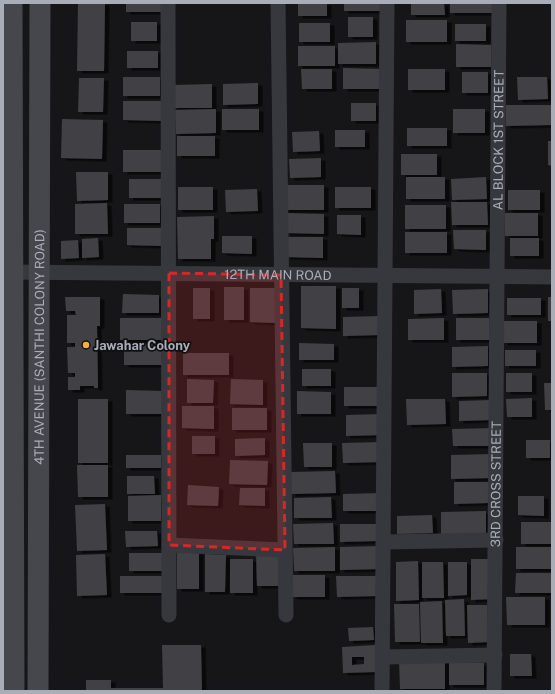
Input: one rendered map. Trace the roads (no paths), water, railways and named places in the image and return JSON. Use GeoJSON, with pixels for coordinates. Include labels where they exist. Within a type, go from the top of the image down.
{"type":"FeatureCollection","features":[{"type":"Feature","properties":{"kind":"street","name":"4TH AVENUE (SANTHI COLONY ROAD)"},"geometry":{"type":"LineString","coordinates":[[12,3],[8,272],[8,402],[14,691]]}},
{"type":"Feature","properties":{"kind":"street","name":"4TH AVENUE (SANTHI COLONY ROAD)"},"geometry":{"type":"LineString","coordinates":[[38,691],[40,3]]}},
{"type":"Feature","properties":{"kind":"street"},"geometry":{"type":"LineString","coordinates":[[168,3],[169,615]]}},
{"type":"Feature","properties":{"kind":"street"},"geometry":{"type":"LineString","coordinates":[[278,3],[286,615]]}},
{"type":"Feature","properties":{"kind":"street"},"geometry":{"type":"LineString","coordinates":[[382,691],[387,3]]}},
{"type":"Feature","properties":{"kind":"street","name":"AL BLOCK 1ST STREET"},"geometry":{"type":"LineString","coordinates":[[498,276],[499,3]]}},
{"type":"Feature","properties":{"kind":"street","name":"12TH MAIN ROAD"},"geometry":{"type":"LineString","coordinates":[[8,272],[386,277],[552,277]]}},
{"type":"Feature","properties":{"kind":"street","name":"3RD CROSS STREET"},"geometry":{"type":"LineString","coordinates":[[494,691],[498,276]]}},
{"type":"Feature","properties":{"kind":"street"},"geometry":{"type":"LineString","coordinates":[[383,542],[496,540]]}},
{"type":"Feature","properties":{"kind":"street"},"geometry":{"type":"LineString","coordinates":[[169,545],[285,550]]}},
{"type":"Feature","properties":{"kind":"street"},"geometry":{"type":"LineString","coordinates":[[382,658],[495,655]]}},
{"type":"Feature","properties":{"kind":"place","name":"Jawahar Colony"},"geometry":{"type":"Point","coordinates":[86,345]}}]}
